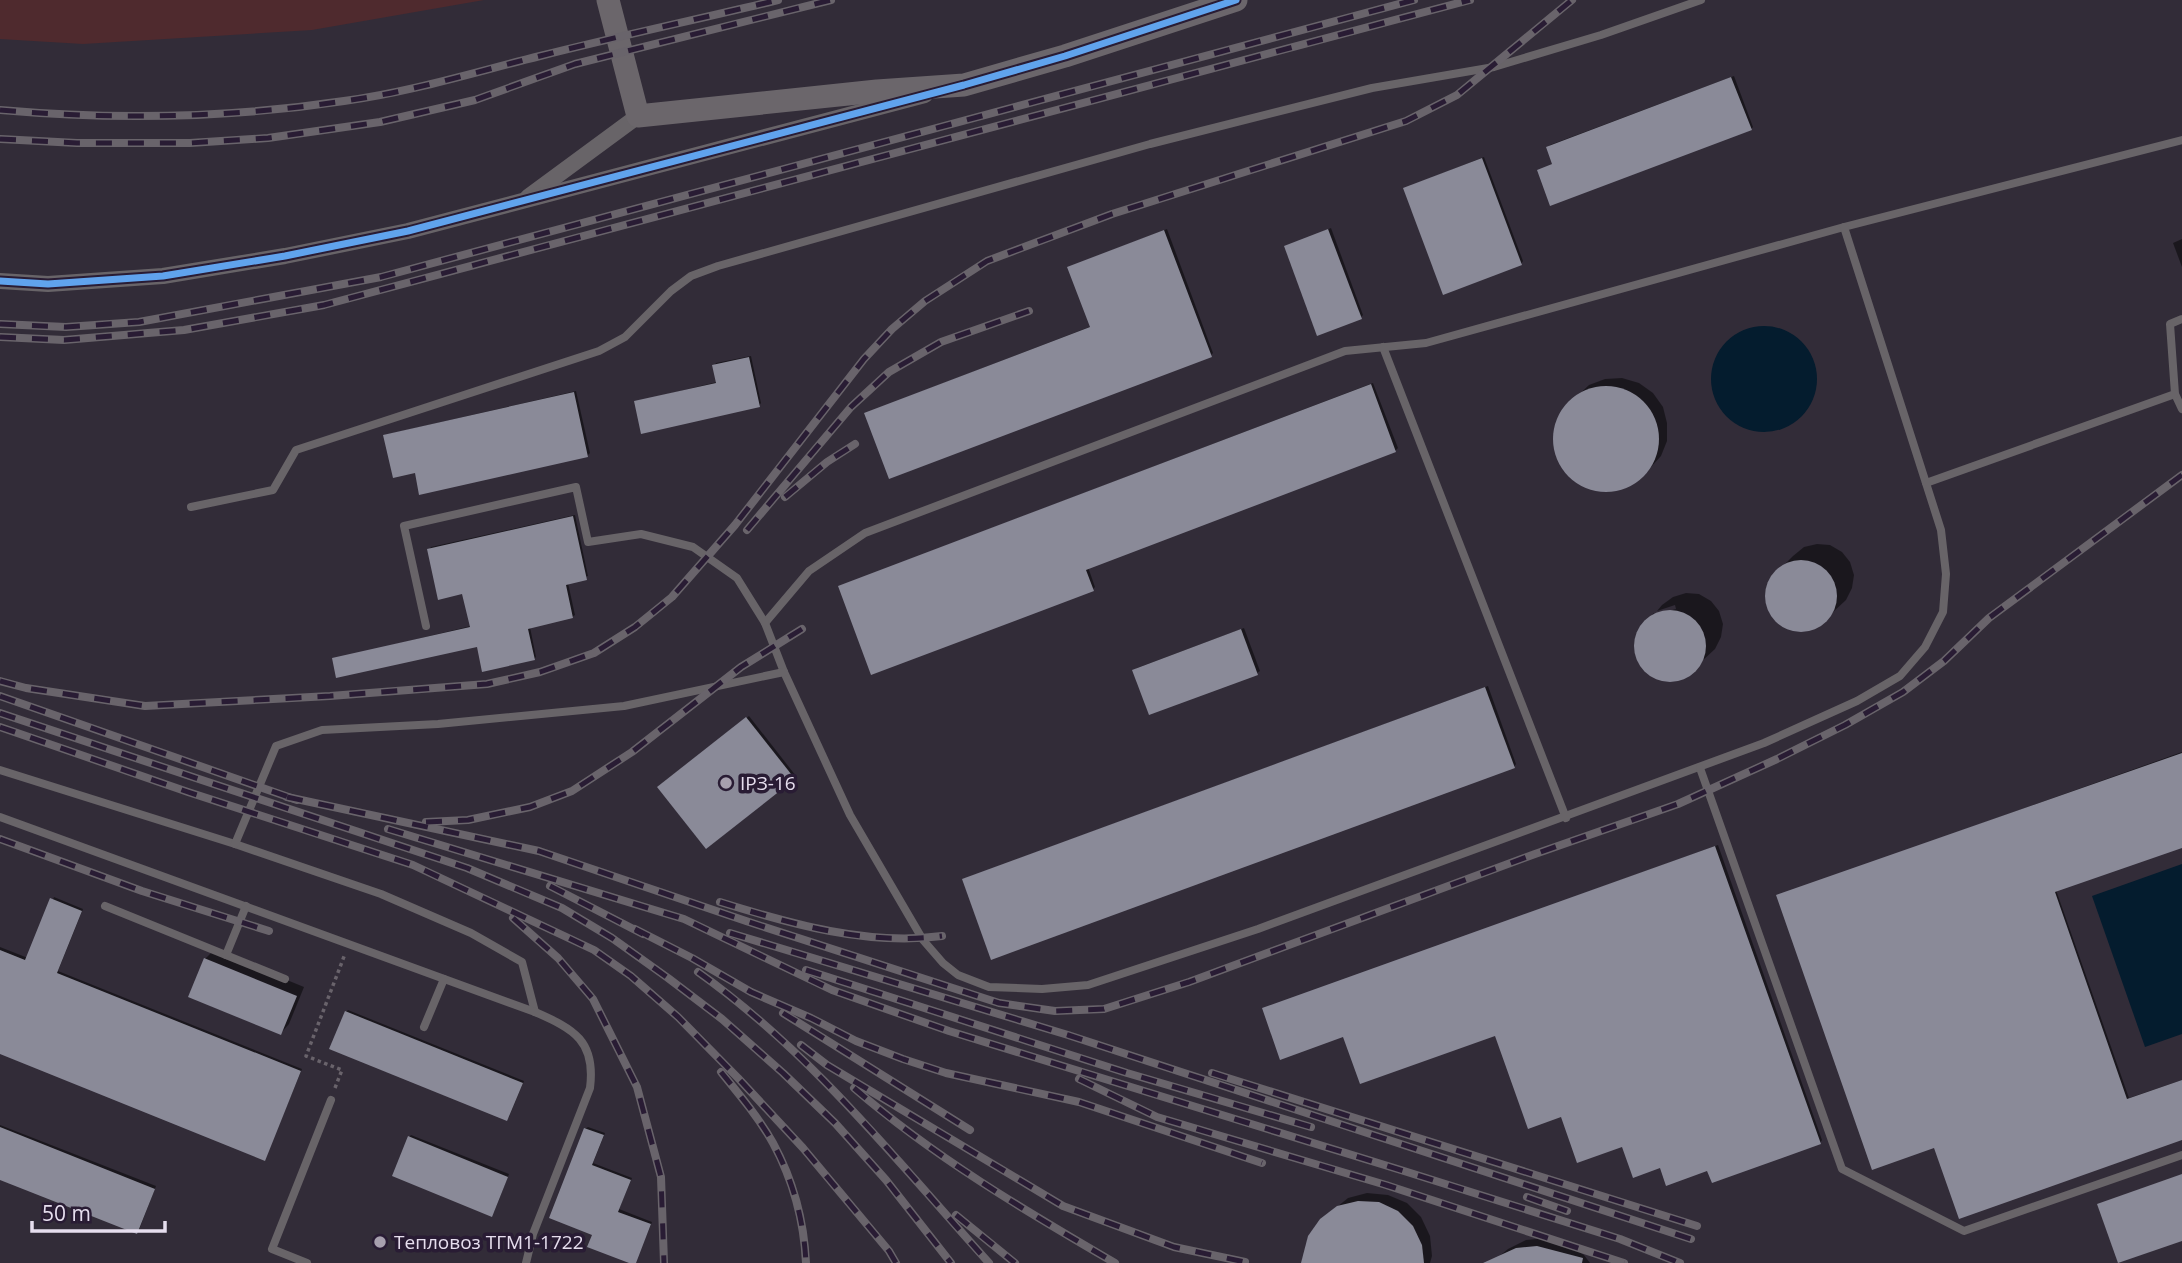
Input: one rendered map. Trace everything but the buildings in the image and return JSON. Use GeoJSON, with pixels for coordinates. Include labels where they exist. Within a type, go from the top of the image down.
{"type":"FeatureCollection","features":[{"type":"Feature","properties":{"kind":"street"},"geometry":{"type":"LineString","coordinates":[[608,0],[638,116]]}},
{"type":"Feature","properties":{"kind":"street"},"geometry":{"type":"LineString","coordinates":[[0,281],[48,284],[163,276],[285,256],[408,231],[964,85],[1065,56],[1236,0]]}},
{"type":"Feature","properties":{"kind":"street"},"geometry":{"type":"LineString","coordinates":[[521,202],[638,116],[877,91],[964,85]]}},
{"type":"Feature","properties":{"kind":"lane"},"geometry":{"type":"LineString","coordinates":[[191,507],[272,490],[296,450],[599,351],[625,337],[691,275],[718,265],[1150,144],[1372,88],[1494,66],[1601,36],[1701,0]]}},
{"type":"Feature","properties":{"kind":"lane"},"geometry":{"type":"LineString","coordinates":[[765,623],[809,571],[864,533],[1345,351],[1426,343],[1844,227],[2182,140]]}},
{"type":"Feature","properties":{"kind":"lane"},"geometry":{"type":"LineString","coordinates":[[426,626],[404,526],[576,487],[588,542],[641,534],[693,547],[737,578],[765,623],[784,672],[850,815],[923,940],[943,963],[958,975],[989,987],[1042,989],[1088,985],[1258,929],[1700,768],[1764,743],[1857,701],[1900,677],[1925,647],[1943,612],[1946,574],[1941,530],[1844,227]]}},
{"type":"Feature","properties":{"kind":"lane"},"geometry":{"type":"LineString","coordinates":[[2182,319],[2170,324],[2175,394],[2182,410]]}},
{"type":"Feature","properties":{"kind":"lane"},"geometry":{"type":"LineString","coordinates":[[1383,347],[1566,818]]}},
{"type":"Feature","properties":{"kind":"lane"},"geometry":{"type":"LineString","coordinates":[[1926,482],[2175,394]]}},
{"type":"Feature","properties":{"kind":"lane"},"geometry":{"type":"LineString","coordinates":[[235,844],[276,746],[323,730],[463,722],[624,706],[784,672]]}},
{"type":"Feature","properties":{"kind":"lane"},"geometry":{"type":"LineString","coordinates":[[1700,768],[1842,1168],[1964,1231],[2182,1155]]}},
{"type":"Feature","properties":{"kind":"lane"},"geometry":{"type":"LineString","coordinates":[[0,770],[235,844],[381,894],[471,933],[522,962],[535,1012]]}},
{"type":"Feature","properties":{"kind":"lane"},"geometry":{"type":"LineString","coordinates":[[0,817],[535,1012],[563,1025],[578,1036],[588,1051],[593,1070],[590,1088],[533,1234],[526,1263]]}},
{"type":"Feature","properties":{"kind":"lane"},"geometry":{"type":"LineString","coordinates":[[105,906],[285,979]]}},
{"type":"Feature","properties":{"kind":"lane"},"geometry":{"type":"LineString","coordinates":[[226,955],[246,906]]}},
{"type":"Feature","properties":{"kind":"lane"},"geometry":{"type":"LineString","coordinates":[[424,1027],[444,979]]}},
{"type":"Feature","properties":{"kind":"lane"},"geometry":{"type":"LineString","coordinates":[[307,1263],[272,1249],[331,1100]]}},
{"type":"Feature","properties":{"kind":"path"},"geometry":{"type":"LineString","coordinates":[[331,1100],[342,1070],[306,1056],[349,944]]}},
{"type":"Feature","properties":{"kind":"shaded area"},"geometry":{"type":"Polygon","coordinates":[[[0,0],[484,0],[312,30],[83,44],[0,39],[0,0]]]}},
{"type":"Feature","properties":{"kind":"water"},"geometry":{"type":"Polygon","coordinates":[[[1764,326],[1784,330],[1802,341],[1813,359],[1817,379],[1813,399],[1802,417],[1784,428],[1764,432],[1744,428],[1726,417],[1715,399],[1711,379],[1715,359],[1726,341],[1744,330],[1764,326]]]}},
{"type":"Feature","properties":{"kind":"water"},"geometry":{"type":"Polygon","coordinates":[[[2182,864],[2182,1034],[2145,1047],[2092,896],[2182,864]]]}},
{"type":"Feature","properties":{"kind":"railway"},"geometry":{"type":"LineString","coordinates":[[0,110],[172,116],[258,111],[344,101],[418,87],[778,0]]}},
{"type":"Feature","properties":{"kind":"railway"},"geometry":{"type":"LineString","coordinates":[[0,139],[77,143],[190,143],[268,138],[380,122],[475,100],[575,64],[831,0]]}},
{"type":"Feature","properties":{"kind":"railway"},"geometry":{"type":"LineString","coordinates":[[0,324],[66,327],[139,322],[381,277],[1414,0]]}},
{"type":"Feature","properties":{"kind":"railway"},"geometry":{"type":"LineString","coordinates":[[0,337],[64,340],[184,330],[324,305],[1470,0]]}},
{"type":"Feature","properties":{"kind":"railway"},"geometry":{"type":"LineString","coordinates":[[0,681],[26,688],[145,706],[487,684],[540,672],[594,653],[635,627],[672,597],[735,525],[864,359],[892,329],[925,301],[987,261],[1112,214],[1406,121],[1457,95],[1572,0]]}},
{"type":"Feature","properties":{"kind":"railway"},"geometry":{"type":"LineString","coordinates":[[747,530],[851,407],[889,372],[941,342],[1029,311]]}},
{"type":"Feature","properties":{"kind":"railway"},"geometry":{"type":"LineString","coordinates":[[785,497],[827,462],[855,444]]}},
{"type":"Feature","properties":{"kind":"railway"},"geometry":{"type":"LineString","coordinates":[[287,797],[539,851],[999,1003],[1055,1011],[1104,1009],[1189,982],[1678,804],[1777,759],[1903,692],[1944,661],[1989,618],[2182,475]]}},
{"type":"Feature","properties":{"kind":"railway"},"geometry":{"type":"LineString","coordinates":[[426,822],[468,820],[530,807],[572,791],[632,752],[741,667],[802,629]]}},
{"type":"Feature","properties":{"kind":"railway"},"geometry":{"type":"LineString","coordinates":[[0,696],[297,800]]}},
{"type":"Feature","properties":{"kind":"railway"},"geometry":{"type":"LineString","coordinates":[[0,713],[467,868],[562,908],[612,938],[668,978],[722,1019],[783,1073],[835,1123],[886,1180],[951,1263]]}},
{"type":"Feature","properties":{"kind":"railway"},"geometry":{"type":"LineString","coordinates":[[0,727],[413,865],[594,950],[631,976],[678,1017],[738,1078],[803,1148],[889,1251],[896,1263]]}},
{"type":"Feature","properties":{"kind":"railway"},"geometry":{"type":"LineString","coordinates":[[388,829],[684,919],[832,990],[949,1031],[1620,1239],[1680,1263]]}},
{"type":"Feature","properties":{"kind":"railway"},"geometry":{"type":"LineString","coordinates":[[0,839],[142,891],[269,931]]}},
{"type":"Feature","properties":{"kind":"railway"},"geometry":{"type":"LineString","coordinates":[[550,886],[643,934]]}},
{"type":"Feature","properties":{"kind":"railway"},"geometry":{"type":"LineString","coordinates":[[720,902],[830,931],[886,938],[942,936]]}},
{"type":"Feature","properties":{"kind":"railway"},"geometry":{"type":"LineString","coordinates":[[513,918],[558,958],[593,999],[637,1087],[661,1177],[664,1263]]}},
{"type":"Feature","properties":{"kind":"railway"},"geometry":{"type":"LineString","coordinates":[[635,929],[751,992],[856,1041],[903,1059],[946,1073],[1079,1102],[1262,1163]]}},
{"type":"Feature","properties":{"kind":"railway"},"geometry":{"type":"LineString","coordinates":[[730,933],[1068,1035],[1691,1239]]}},
{"type":"Feature","properties":{"kind":"railway"},"geometry":{"type":"LineString","coordinates":[[806,970],[1127,1073],[1311,1127]]}},
{"type":"Feature","properties":{"kind":"railway"},"geometry":{"type":"LineString","coordinates":[[698,972],[739,1003],[815,1072],[989,1263]]}},
{"type":"Feature","properties":{"kind":"railway"},"geometry":{"type":"LineString","coordinates":[[783,1013],[970,1130]]}},
{"type":"Feature","properties":{"kind":"railway"},"geometry":{"type":"LineString","coordinates":[[801,1045],[827,1065],[1063,1206],[1174,1247],[1245,1262]]}},
{"type":"Feature","properties":{"kind":"railway"},"geometry":{"type":"LineString","coordinates":[[721,1072],[762,1124],[780,1157],[796,1201],[806,1263]]}},
{"type":"Feature","properties":{"kind":"railway"},"geometry":{"type":"LineString","coordinates":[[1212,1073],[1697,1226]]}},
{"type":"Feature","properties":{"kind":"railway"},"geometry":{"type":"LineString","coordinates":[[1079,1079],[1157,1117],[1386,1185],[1624,1263]]}},
{"type":"Feature","properties":{"kind":"railway"},"geometry":{"type":"LineString","coordinates":[[854,1088],[948,1160],[1115,1263]]}},
{"type":"Feature","properties":{"kind":"railway"},"geometry":{"type":"LineString","coordinates":[[1527,1197],[1567,1211]]}},
{"type":"Feature","properties":{"kind":"railway"},"geometry":{"type":"LineString","coordinates":[[956,1215],[1015,1263]]}},
{"type":"Feature","properties":{"kind":"cycle path"},"geometry":{"type":"LineString","coordinates":[[0,281],[48,284],[163,276],[285,256],[408,231],[964,85],[1065,56],[1236,0]]}},
{"type":"Feature","properties":{"kind":"place","name":"ІРЗ-16"},"geometry":{"type":"Point","coordinates":[726,783]}},
{"type":"Feature","properties":{"kind":"place","name":"Тепловоз ТГМ1-1722"},"geometry":{"type":"Point","coordinates":[380,1242]}}]}
